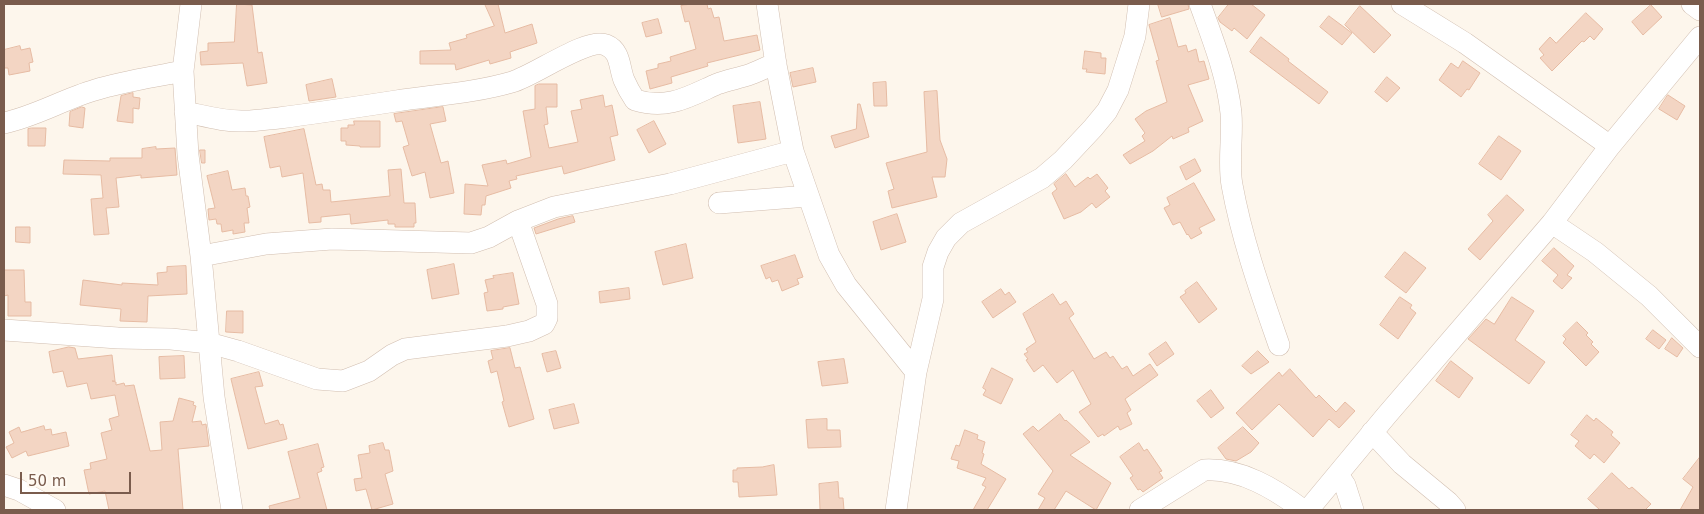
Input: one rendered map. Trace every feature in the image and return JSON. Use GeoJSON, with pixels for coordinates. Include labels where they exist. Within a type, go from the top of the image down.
{"type":"FeatureCollection","features":[{"type":"Feature","properties":{"kind":"street"},"geometry":{"type":"LineString","coordinates":[[191,4],[183,71],[188,155],[201,256],[214,397],[232,510]]}},
{"type":"Feature","properties":{"kind":"street"},"geometry":{"type":"LineString","coordinates":[[767,4],[793,151],[829,255],[846,285],[916,372]]}},
{"type":"Feature","properties":{"kind":"street"},"geometry":{"type":"LineString","coordinates":[[900,508],[916,372],[933,299],[934,267],[938,252],[946,238],[960,223],[1042,178],[1063,160],[1107,111],[1118,90],[1135,36],[1139,4]]}},
{"type":"Feature","properties":{"kind":"street"},"geometry":{"type":"LineString","coordinates":[[1200,4],[1227,82],[1231,115],[1231,182],[1237,211],[1250,260],[1279,345]]}},
{"type":"Feature","properties":{"kind":"street"},"geometry":{"type":"LineString","coordinates":[[1402,4],[1465,42],[1610,146]]}},
{"type":"Feature","properties":{"kind":"street"},"geometry":{"type":"LineString","coordinates":[[1692,4],[1700,10]]}},
{"type":"Feature","properties":{"kind":"street"},"geometry":{"type":"LineString","coordinates":[[1308,510],[1372,432],[1552,222],[1610,146],[1700,37]]}},
{"type":"Feature","properties":{"kind":"street"},"geometry":{"type":"LineString","coordinates":[[185,112],[222,120],[245,121],[304,115],[486,89],[517,81],[582,48],[598,43],[606,45],[616,53],[623,78],[632,95],[635,100],[646,104],[673,102],[688,98],[718,84],[776,63]]}},
{"type":"Feature","properties":{"kind":"street"},"geometry":{"type":"LineString","coordinates":[[4,123],[28,116],[94,90],[124,82],[183,71]]}},
{"type":"Feature","properties":{"kind":"street"},"geometry":{"type":"LineString","coordinates":[[201,256],[266,244],[332,239],[471,243],[489,237],[518,221],[554,207],[670,184],[793,151]]}},
{"type":"Feature","properties":{"kind":"street"},"geometry":{"type":"LineString","coordinates":[[719,203],[808,196]]}},
{"type":"Feature","properties":{"kind":"street"},"geometry":{"type":"LineString","coordinates":[[4,330],[118,338],[171,339],[209,343],[238,351],[317,379],[343,381],[369,371],[392,355],[405,350],[506,336],[537,329],[544,324],[547,318],[547,304],[518,221]]}},
{"type":"Feature","properties":{"kind":"street"},"geometry":{"type":"LineString","coordinates":[[1552,222],[1595,252],[1649,296],[1700,347]]}},
{"type":"Feature","properties":{"kind":"street"},"geometry":{"type":"LineString","coordinates":[[1372,432],[1402,464],[1455,510]]}},
{"type":"Feature","properties":{"kind":"street"},"geometry":{"type":"LineString","coordinates":[[1140,510],[1204,470],[1216,469],[1229,471],[1266,485],[1303,510]]}},
{"type":"Feature","properties":{"kind":"street"},"geometry":{"type":"LineString","coordinates":[[1338,475],[1346,485],[1353,510]]}},
{"type":"Feature","properties":{"kind":"street"},"geometry":{"type":"LineString","coordinates":[[4,485],[18,490],[55,510]]}},
{"type":"Feature","properties":{"kind":"building"},"geometry":{"type":"Polygon","coordinates":[[[237,4],[252,5],[258,53],[262,52],[267,83],[247,86],[243,63],[201,65],[200,52],[208,51],[208,43],[234,42],[237,4]]]}},
{"type":"Feature","properties":{"kind":"building"},"geometry":{"type":"Polygon","coordinates":[[[485,4],[498,4],[505,33],[532,24],[537,43],[510,52],[511,58],[490,64],[489,60],[456,70],[455,64],[420,64],[420,51],[451,50],[449,43],[467,38],[466,35],[494,26],[485,4]]]}},
{"type":"Feature","properties":{"kind":"building"},"geometry":{"type":"Polygon","coordinates":[[[707,4],[708,9],[711,8],[714,18],[719,17],[724,41],[757,35],[760,50],[707,63],[708,66],[671,77],[672,83],[650,89],[646,71],[658,68],[658,64],[671,61],[670,57],[696,49],[689,21],[685,22],[681,6],[707,4]]]}},
{"type":"Feature","properties":{"kind":"building"},"geometry":{"type":"Polygon","coordinates":[[[1158,4],[1188,4],[1189,9],[1162,17],[1158,4]]]}},
{"type":"Feature","properties":{"kind":"building"},"geometry":{"type":"Polygon","coordinates":[[[1229,4],[1251,4],[1265,15],[1247,39],[1234,28],[1232,31],[1220,22],[1218,18],[1229,4]]]}},
{"type":"Feature","properties":{"kind":"building"},"geometry":{"type":"Polygon","coordinates":[[[1651,5],[1662,17],[1643,35],[1632,22],[1651,5]]]}},
{"type":"Feature","properties":{"kind":"building"},"geometry":{"type":"Polygon","coordinates":[[[1360,6],[1391,35],[1374,53],[1345,25],[1360,6]]]}},
{"type":"Feature","properties":{"kind":"building"},"geometry":{"type":"Polygon","coordinates":[[[1586,13],[1603,29],[1594,40],[1590,36],[1584,42],[1582,41],[1552,71],[1540,58],[1544,55],[1539,49],[1550,37],[1556,43],[1586,13]]]}},
{"type":"Feature","properties":{"kind":"building"},"geometry":{"type":"Polygon","coordinates":[[[1329,16],[1352,33],[1342,45],[1320,27],[1329,16]]]}},
{"type":"Feature","properties":{"kind":"building"},"geometry":{"type":"Polygon","coordinates":[[[1170,18],[1178,47],[1186,45],[1188,52],[1196,49],[1199,62],[1204,61],[1209,79],[1188,85],[1203,121],[1188,128],[1189,132],[1173,139],[1172,136],[1153,151],[1130,164],[1123,155],[1145,141],[1142,136],[1145,133],[1135,119],[1146,111],[1167,102],[1156,61],[1159,60],[1149,25],[1170,18]]]}},
{"type":"Feature","properties":{"kind":"building"},"geometry":{"type":"Polygon","coordinates":[[[658,19],[662,33],[646,37],[642,23],[658,19]]]}},
{"type":"Feature","properties":{"kind":"building"},"geometry":{"type":"Polygon","coordinates":[[[1261,37],[1328,92],[1319,104],[1250,52],[1261,37]]]}},
{"type":"Feature","properties":{"kind":"building"},"geometry":{"type":"Polygon","coordinates":[[[20,46],[21,50],[30,48],[33,62],[29,63],[30,71],[9,75],[8,68],[4,68],[4,50],[20,46]]]}},
{"type":"Feature","properties":{"kind":"building"},"geometry":{"type":"Polygon","coordinates":[[[1085,51],[1101,53],[1101,58],[1106,58],[1105,74],[1086,72],[1087,69],[1083,69],[1085,51]]]}},
{"type":"Feature","properties":{"kind":"building"},"geometry":{"type":"Polygon","coordinates":[[[1463,61],[1480,73],[1469,90],[1467,89],[1461,97],[1439,80],[1451,63],[1458,68],[1463,61]]]}},
{"type":"Feature","properties":{"kind":"building"},"geometry":{"type":"Polygon","coordinates":[[[813,68],[816,82],[793,87],[790,73],[813,68]]]}},
{"type":"Feature","properties":{"kind":"building"},"geometry":{"type":"Polygon","coordinates":[[[1387,77],[1400,88],[1387,102],[1375,92],[1387,77]]]}},
{"type":"Feature","properties":{"kind":"building"},"geometry":{"type":"Polygon","coordinates":[[[332,79],[336,97],[309,101],[306,85],[332,79]]]}},
{"type":"Feature","properties":{"kind":"building"},"geometry":{"type":"Polygon","coordinates":[[[886,82],[887,106],[874,106],[873,83],[886,82]]]}},
{"type":"Feature","properties":{"kind":"building"},"geometry":{"type":"Polygon","coordinates":[[[539,84],[557,84],[557,107],[546,107],[548,124],[544,125],[549,148],[578,142],[571,111],[582,109],[580,100],[603,95],[605,107],[612,105],[618,135],[610,137],[615,160],[564,174],[562,166],[516,176],[517,179],[509,181],[511,188],[486,196],[485,205],[482,205],[481,215],[464,214],[465,184],[488,186],[482,165],[506,160],[507,164],[531,157],[523,111],[535,109],[535,86],[539,84]]]}},
{"type":"Feature","properties":{"kind":"building"},"geometry":{"type":"Polygon","coordinates":[[[937,91],[940,140],[947,159],[945,177],[932,177],[937,197],[892,208],[888,191],[894,189],[886,163],[927,152],[924,92],[937,91]]]}},
{"type":"Feature","properties":{"kind":"building"},"geometry":{"type":"Polygon","coordinates":[[[133,93],[133,97],[140,98],[139,109],[133,108],[133,123],[117,121],[121,96],[133,93]]]}},
{"type":"Feature","properties":{"kind":"building"},"geometry":{"type":"Polygon","coordinates":[[[1668,95],[1685,106],[1677,120],[1659,109],[1668,95]]]}},
{"type":"Feature","properties":{"kind":"building"},"geometry":{"type":"Polygon","coordinates":[[[760,102],[766,139],[738,143],[733,106],[760,102]]]}},
{"type":"Feature","properties":{"kind":"building"},"geometry":{"type":"Polygon","coordinates":[[[858,104],[860,104],[869,137],[835,148],[831,136],[856,129],[858,104]]]}},
{"type":"Feature","properties":{"kind":"building"},"geometry":{"type":"Polygon","coordinates":[[[82,107],[85,108],[83,128],[69,126],[70,112],[82,107]]]}},
{"type":"Feature","properties":{"kind":"building"},"geometry":{"type":"Polygon","coordinates":[[[443,107],[446,121],[430,124],[441,163],[448,161],[454,193],[430,198],[425,172],[412,176],[403,147],[409,145],[402,121],[396,122],[394,114],[443,107]]]}},
{"type":"Feature","properties":{"kind":"building"},"geometry":{"type":"Polygon","coordinates":[[[354,121],[380,121],[380,147],[346,145],[346,141],[341,141],[341,128],[348,128],[348,125],[354,125],[354,121]]]}},
{"type":"Feature","properties":{"kind":"building"},"geometry":{"type":"Polygon","coordinates":[[[654,121],[666,144],[649,153],[637,130],[654,121]]]}},
{"type":"Feature","properties":{"kind":"building"},"geometry":{"type":"Polygon","coordinates":[[[46,128],[45,146],[28,146],[28,129],[46,128]]]}},
{"type":"Feature","properties":{"kind":"building"},"geometry":{"type":"Polygon","coordinates":[[[304,129],[316,185],[322,184],[323,190],[330,190],[331,202],[390,196],[388,170],[401,169],[404,203],[415,203],[416,223],[414,223],[414,227],[395,227],[395,224],[388,224],[388,220],[351,224],[350,214],[321,217],[321,222],[309,223],[303,173],[282,177],[280,166],[270,168],[264,137],[304,129]]]}},
{"type":"Feature","properties":{"kind":"building"},"geometry":{"type":"Polygon","coordinates":[[[1499,136],[1521,151],[1501,180],[1479,164],[1499,136]]]}},
{"type":"Feature","properties":{"kind":"building"},"geometry":{"type":"Polygon","coordinates":[[[156,147],[156,149],[175,148],[177,175],[141,178],[141,175],[116,178],[119,207],[106,208],[109,234],[94,235],[91,199],[103,198],[101,175],[63,174],[64,160],[110,161],[110,158],[142,158],[142,149],[156,147]]]}},
{"type":"Feature","properties":{"kind":"building"},"geometry":{"type":"Polygon","coordinates":[[[200,150],[205,150],[205,163],[202,163],[200,150]]]}},
{"type":"Feature","properties":{"kind":"building"},"geometry":{"type":"Polygon","coordinates":[[[1195,159],[1201,171],[1186,180],[1180,167],[1195,159]]]}},
{"type":"Feature","properties":{"kind":"building"},"geometry":{"type":"Polygon","coordinates":[[[228,171],[232,190],[245,188],[246,196],[248,196],[250,207],[247,208],[249,223],[244,223],[245,232],[233,234],[233,230],[222,232],[221,224],[217,224],[216,219],[209,220],[208,209],[215,208],[207,176],[228,171]]]}},
{"type":"Feature","properties":{"kind":"building"},"geometry":{"type":"Polygon","coordinates":[[[1066,174],[1075,187],[1088,177],[1090,179],[1097,174],[1108,188],[1105,191],[1110,197],[1096,208],[1092,203],[1081,212],[1064,219],[1052,193],[1057,189],[1054,184],[1066,174]]]}},
{"type":"Feature","properties":{"kind":"building"},"geometry":{"type":"Polygon","coordinates":[[[1194,183],[1215,220],[1199,228],[1202,233],[1191,239],[1180,222],[1173,225],[1164,208],[1170,205],[1167,198],[1194,183]]]}},
{"type":"Feature","properties":{"kind":"building"},"geometry":{"type":"Polygon","coordinates":[[[1507,195],[1524,210],[1480,260],[1468,249],[1493,221],[1488,215],[1507,195]]]}},
{"type":"Feature","properties":{"kind":"building"},"geometry":{"type":"Polygon","coordinates":[[[897,214],[906,242],[881,250],[873,222],[897,214]]]}},
{"type":"Feature","properties":{"kind":"building"},"geometry":{"type":"Polygon","coordinates":[[[573,216],[575,222],[536,234],[534,228],[558,219],[573,216]]]}},
{"type":"Feature","properties":{"kind":"building"},"geometry":{"type":"Polygon","coordinates":[[[16,227],[30,227],[30,243],[16,242],[16,227]]]}},
{"type":"Feature","properties":{"kind":"building"},"geometry":{"type":"Polygon","coordinates":[[[686,244],[693,278],[663,285],[655,252],[686,244]]]}},
{"type":"Feature","properties":{"kind":"building"},"geometry":{"type":"Polygon","coordinates":[[[1554,248],[1574,266],[1567,275],[1572,278],[1562,289],[1553,281],[1558,275],[1542,261],[1554,248]]]}},
{"type":"Feature","properties":{"kind":"building"},"geometry":{"type":"Polygon","coordinates":[[[1405,252],[1426,268],[1406,293],[1385,277],[1405,252]]]}},
{"type":"Feature","properties":{"kind":"building"},"geometry":{"type":"Polygon","coordinates":[[[795,255],[803,277],[797,279],[799,284],[782,291],[778,280],[772,282],[770,277],[766,279],[761,266],[795,255]]]}},
{"type":"Feature","properties":{"kind":"building"},"geometry":{"type":"Polygon","coordinates":[[[454,264],[459,294],[432,299],[427,270],[454,264]]]}},
{"type":"Feature","properties":{"kind":"building"},"geometry":{"type":"Polygon","coordinates":[[[186,266],[187,294],[148,296],[147,322],[120,321],[121,309],[80,305],[83,280],[122,285],[122,283],[158,285],[157,273],[167,272],[167,267],[186,266]]]}},
{"type":"Feature","properties":{"kind":"building"},"geometry":{"type":"Polygon","coordinates":[[[4,270],[24,270],[25,302],[31,302],[31,316],[8,316],[8,295],[4,296],[4,270]]]}},
{"type":"Feature","properties":{"kind":"building"},"geometry":{"type":"Polygon","coordinates":[[[513,273],[519,304],[487,311],[484,293],[488,292],[485,280],[494,278],[493,276],[513,273]]]}},
{"type":"Feature","properties":{"kind":"building"},"geometry":{"type":"Polygon","coordinates":[[[1197,282],[1217,309],[1199,323],[1180,297],[1197,282]]]}},
{"type":"Feature","properties":{"kind":"building"},"geometry":{"type":"Polygon","coordinates":[[[629,288],[630,299],[600,303],[599,292],[629,288]]]}},
{"type":"Feature","properties":{"kind":"building"},"geometry":{"type":"Polygon","coordinates":[[[1001,289],[1005,295],[1009,292],[1016,302],[993,318],[982,302],[1001,289]]]}},
{"type":"Feature","properties":{"kind":"building"},"geometry":{"type":"Polygon","coordinates":[[[1053,294],[1060,305],[1066,301],[1074,314],[1069,318],[1094,359],[1106,352],[1110,358],[1113,356],[1122,369],[1127,366],[1133,376],[1150,364],[1158,375],[1125,399],[1131,410],[1127,413],[1132,424],[1120,430],[1118,426],[1104,436],[1103,434],[1098,437],[1079,412],[1091,404],[1073,370],[1057,383],[1043,365],[1034,372],[1026,360],[1028,359],[1024,354],[1028,352],[1026,349],[1036,342],[1023,314],[1053,294]]]}},
{"type":"Feature","properties":{"kind":"building"},"geometry":{"type":"Polygon","coordinates":[[[1400,297],[1412,305],[1410,308],[1416,313],[1398,339],[1380,325],[1400,297]]]}},
{"type":"Feature","properties":{"kind":"building"},"geometry":{"type":"Polygon","coordinates":[[[1512,297],[1534,311],[1515,340],[1545,362],[1529,384],[1468,339],[1486,319],[1494,324],[1512,297]]]}},
{"type":"Feature","properties":{"kind":"building"},"geometry":{"type":"Polygon","coordinates":[[[227,311],[243,311],[243,333],[226,332],[227,311]]]}},
{"type":"Feature","properties":{"kind":"building"},"geometry":{"type":"Polygon","coordinates":[[[1577,322],[1588,333],[1586,335],[1593,342],[1591,344],[1599,352],[1586,366],[1563,343],[1566,339],[1563,336],[1577,322]]]}},
{"type":"Feature","properties":{"kind":"building"},"geometry":{"type":"Polygon","coordinates":[[[1653,330],[1666,340],[1659,349],[1646,339],[1653,330]]]}},
{"type":"Feature","properties":{"kind":"building"},"geometry":{"type":"Polygon","coordinates":[[[1672,338],[1683,348],[1677,357],[1665,349],[1672,338]]]}},
{"type":"Feature","properties":{"kind":"building"},"geometry":{"type":"Polygon","coordinates":[[[1166,342],[1174,354],[1157,366],[1149,354],[1166,342]]]}},
{"type":"Feature","properties":{"kind":"building"},"geometry":{"type":"Polygon","coordinates":[[[69,347],[75,348],[78,359],[112,355],[115,381],[112,381],[116,382],[116,385],[124,383],[125,386],[134,385],[150,451],[162,450],[160,422],[173,421],[179,398],[194,402],[193,405],[196,406],[192,422],[201,421],[202,425],[206,424],[209,446],[178,449],[183,510],[109,510],[105,491],[89,494],[84,470],[91,469],[90,463],[107,459],[101,433],[112,430],[109,419],[119,416],[115,395],[91,399],[87,383],[67,387],[63,371],[53,373],[49,352],[69,347]]]}},
{"type":"Feature","properties":{"kind":"building"},"geometry":{"type":"Polygon","coordinates":[[[510,348],[515,368],[520,367],[534,419],[509,427],[502,402],[504,401],[497,371],[491,373],[488,361],[493,359],[491,351],[510,348]]]}},
{"type":"Feature","properties":{"kind":"building"},"geometry":{"type":"Polygon","coordinates":[[[556,351],[561,368],[547,372],[542,354],[556,351]]]}},
{"type":"Feature","properties":{"kind":"building"},"geometry":{"type":"Polygon","coordinates":[[[1258,351],[1269,362],[1251,374],[1242,366],[1258,351]]]}},
{"type":"Feature","properties":{"kind":"building"},"geometry":{"type":"Polygon","coordinates":[[[184,356],[185,378],[160,379],[159,357],[184,356]]]}},
{"type":"Feature","properties":{"kind":"building"},"geometry":{"type":"Polygon","coordinates":[[[844,359],[848,383],[822,386],[818,362],[844,359]]]}},
{"type":"Feature","properties":{"kind":"building"},"geometry":{"type":"Polygon","coordinates":[[[1451,361],[1473,378],[1459,398],[1436,381],[1451,361]]]}},
{"type":"Feature","properties":{"kind":"building"},"geometry":{"type":"Polygon","coordinates":[[[992,368],[1013,379],[1001,404],[983,395],[986,390],[983,388],[992,368]]]}},
{"type":"Feature","properties":{"kind":"building"},"geometry":{"type":"Polygon","coordinates":[[[1290,369],[1316,398],[1319,395],[1336,412],[1345,402],[1355,411],[1339,428],[1329,419],[1313,437],[1279,404],[1252,430],[1236,413],[1279,372],[1282,376],[1290,369]]]}},
{"type":"Feature","properties":{"kind":"building"},"geometry":{"type":"Polygon","coordinates":[[[259,372],[263,386],[255,387],[265,424],[278,420],[280,425],[283,424],[287,439],[248,449],[231,379],[259,372]]]}},
{"type":"Feature","properties":{"kind":"building"},"geometry":{"type":"Polygon","coordinates":[[[1211,390],[1224,408],[1211,418],[1197,401],[1211,390]]]}},
{"type":"Feature","properties":{"kind":"building"},"geometry":{"type":"Polygon","coordinates":[[[574,404],[579,423],[554,429],[549,410],[574,404]]]}},
{"type":"Feature","properties":{"kind":"building"},"geometry":{"type":"Polygon","coordinates":[[[1060,414],[1065,421],[1090,442],[1070,455],[1111,483],[1096,510],[1066,491],[1054,510],[1038,510],[1045,498],[1038,494],[1053,471],[1023,434],[1033,426],[1038,431],[1060,414]]]}},
{"type":"Feature","properties":{"kind":"building"},"geometry":{"type":"Polygon","coordinates":[[[1587,415],[1594,421],[1596,418],[1613,432],[1611,435],[1620,443],[1604,463],[1594,454],[1590,459],[1575,446],[1579,441],[1571,435],[1587,415]]]}},
{"type":"Feature","properties":{"kind":"building"},"geometry":{"type":"Polygon","coordinates":[[[827,419],[827,430],[840,430],[841,447],[808,448],[806,420],[827,419]]]}},
{"type":"Feature","properties":{"kind":"building"},"geometry":{"type":"Polygon","coordinates":[[[44,426],[45,430],[51,429],[52,435],[66,432],[69,446],[28,456],[26,451],[12,458],[6,447],[14,443],[9,432],[19,427],[21,432],[44,426]]]}},
{"type":"Feature","properties":{"kind":"building"},"geometry":{"type":"Polygon","coordinates":[[[1243,427],[1259,443],[1251,452],[1236,461],[1226,459],[1218,448],[1243,427]]]}},
{"type":"Feature","properties":{"kind":"building"},"geometry":{"type":"Polygon","coordinates":[[[965,430],[978,435],[977,439],[985,442],[981,464],[1006,479],[987,510],[973,510],[986,487],[982,485],[986,478],[957,468],[959,461],[951,459],[956,445],[959,446],[965,430]]]}},
{"type":"Feature","properties":{"kind":"building"},"geometry":{"type":"Polygon","coordinates":[[[383,443],[385,450],[389,450],[393,471],[385,474],[393,504],[372,510],[366,489],[356,491],[354,479],[362,478],[358,455],[370,453],[369,446],[383,443]]]}},
{"type":"Feature","properties":{"kind":"building"},"geometry":{"type":"Polygon","coordinates":[[[1139,443],[1144,451],[1147,449],[1162,471],[1159,472],[1163,478],[1143,492],[1140,489],[1138,490],[1130,478],[1133,476],[1120,457],[1139,443]]]}},
{"type":"Feature","properties":{"kind":"building"},"geometry":{"type":"Polygon","coordinates":[[[318,444],[324,467],[321,468],[322,471],[317,473],[327,510],[270,510],[269,506],[300,498],[288,452],[318,444]]]}},
{"type":"Feature","properties":{"kind":"building"},"geometry":{"type":"Polygon","coordinates":[[[1700,457],[1700,510],[1680,510],[1693,487],[1683,479],[1700,457]]]}},
{"type":"Feature","properties":{"kind":"building"},"geometry":{"type":"Polygon","coordinates":[[[774,465],[777,495],[739,497],[738,482],[733,482],[733,470],[737,470],[737,468],[774,465]]]}},
{"type":"Feature","properties":{"kind":"building"},"geometry":{"type":"Polygon","coordinates":[[[1612,473],[1629,489],[1632,487],[1651,504],[1645,510],[1600,510],[1588,499],[1612,473]]]}},
{"type":"Feature","properties":{"kind":"building"},"geometry":{"type":"Polygon","coordinates":[[[838,482],[839,498],[843,498],[844,510],[820,510],[819,484],[838,482]]]}}]}
